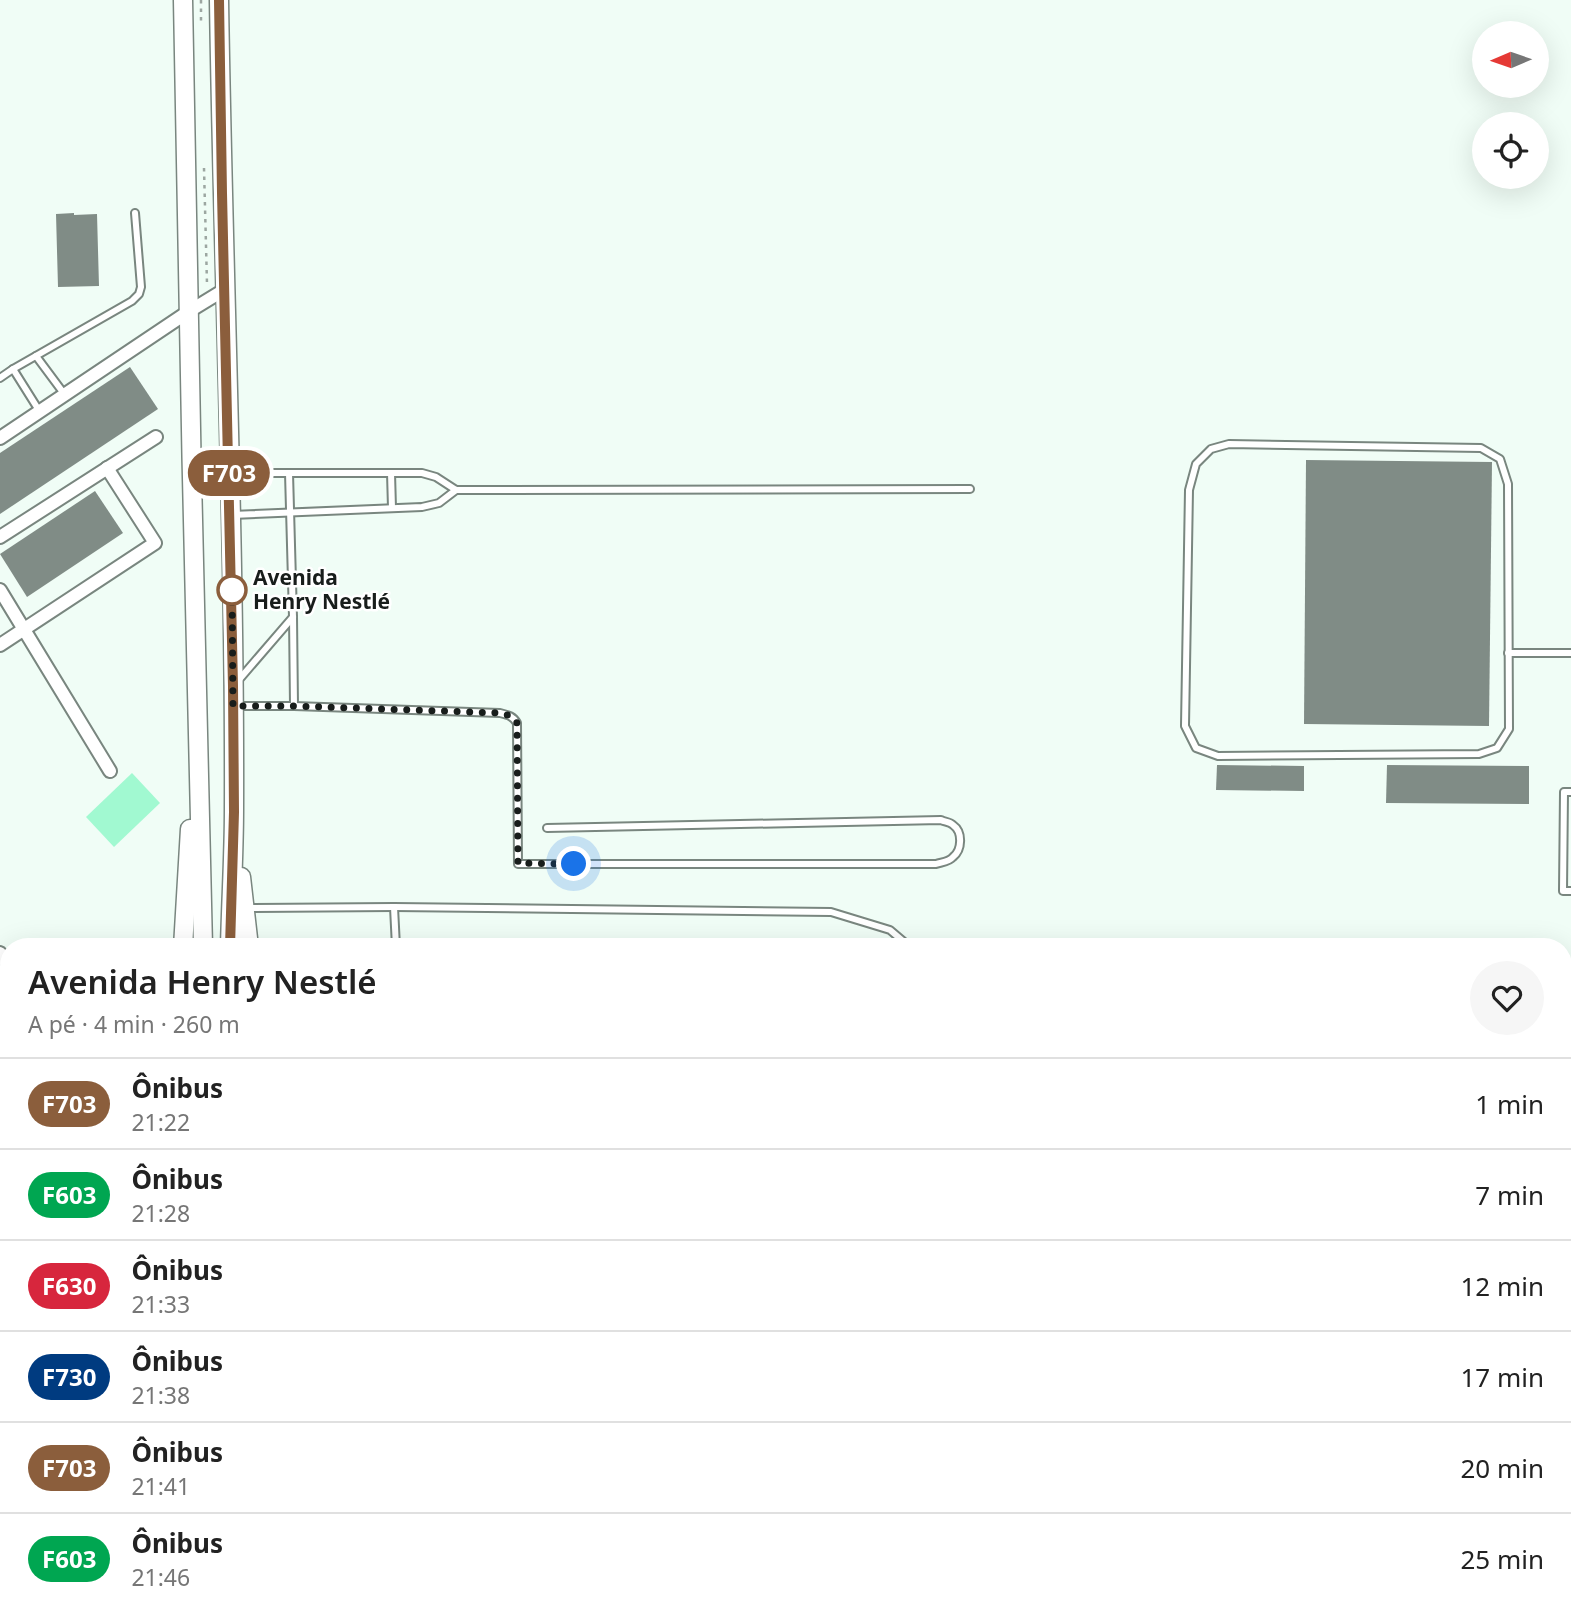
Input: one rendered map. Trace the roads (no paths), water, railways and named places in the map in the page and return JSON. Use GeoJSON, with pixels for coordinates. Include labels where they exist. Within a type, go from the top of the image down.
{"type":"FeatureCollection","features":[{"type":"Feature","properties":{"kind":"street"},"geometry":{"type":"LineString","coordinates":[[183,0],[203,938]]}},
{"type":"Feature","properties":{"kind":"street"},"geometry":{"type":"LineString","coordinates":[[219,0],[233,686],[234,812],[230,938]]}},
{"type":"Feature","properties":{"kind":"street"},"geometry":{"type":"LineString","coordinates":[[0,438],[224,290]]}},
{"type":"Feature","properties":{"kind":"street"},"geometry":{"type":"LineString","coordinates":[[0,537],[156,437]]}},
{"type":"Feature","properties":{"kind":"street"},"geometry":{"type":"LineString","coordinates":[[0,645],[155,543],[107,468]]}},
{"type":"Feature","properties":{"kind":"street"},"geometry":{"type":"LineString","coordinates":[[0,590],[110,771]]}},
{"type":"Feature","properties":{"kind":"street"},"geometry":{"type":"LineString","coordinates":[[183,938],[197,707]]}},
{"type":"Feature","properties":{"kind":"street"},"geometry":{"type":"LineString","coordinates":[[234,812],[248,938]]}},
{"type":"Feature","properties":{"kind":"lane"},"geometry":{"type":"LineString","coordinates":[[0,378],[132,301],[139,294],[141,287],[135,214]]}},
{"type":"Feature","properties":{"kind":"lane"},"geometry":{"type":"LineString","coordinates":[[36,356],[65,395]]}},
{"type":"Feature","properties":{"kind":"lane"},"geometry":{"type":"LineString","coordinates":[[13,369],[40,412]]}},
{"type":"Feature","properties":{"kind":"lane"},"geometry":{"type":"LineString","coordinates":[[1229,444],[1481,448],[1500,459],[1508,484],[1508,653],[1508,729],[1497,748],[1479,754],[1217,756],[1196,748],[1185,726],[1189,490],[1196,464],[1211,449],[1229,444]]}},
{"type":"Feature","properties":{"kind":"lane"},"geometry":{"type":"LineString","coordinates":[[229,473],[422,473],[436,477],[456,490],[970,489]]}},
{"type":"Feature","properties":{"kind":"lane"},"geometry":{"type":"LineString","coordinates":[[289,473],[294,706]]}},
{"type":"Feature","properties":{"kind":"lane"},"geometry":{"type":"LineString","coordinates":[[391,473],[392,508]]}},
{"type":"Feature","properties":{"kind":"lane"},"geometry":{"type":"LineString","coordinates":[[230,515],[422,507],[439,503],[456,490]]}},
{"type":"Feature","properties":{"kind":"lane"},"geometry":{"type":"LineString","coordinates":[[233,686],[293,617]]}},
{"type":"Feature","properties":{"kind":"lane"},"geometry":{"type":"LineString","coordinates":[[1508,653],[1571,653]]}},
{"type":"Feature","properties":{"kind":"lane"},"geometry":{"type":"LineString","coordinates":[[233,706],[500,713],[514,718],[517,723],[518,863],[936,864],[956,856],[960,844],[959,833],[953,825],[941,820],[547,828]]}},
{"type":"Feature","properties":{"kind":"lane"},"geometry":{"type":"LineString","coordinates":[[1571,792],[1564,792],[1567,855],[1563,891],[1571,891]]}},
{"type":"Feature","properties":{"kind":"lane"},"geometry":{"type":"LineString","coordinates":[[394,907],[396,938]]}},
{"type":"Feature","properties":{"kind":"lane"},"geometry":{"type":"LineString","coordinates":[[245,908],[831,912],[890,930],[899,938]]}},
{"type":"Feature","properties":{"kind":"place","name":"Avenida Henry Nestlé"},"geometry":{"type":"Point","coordinates":[232,590]}}]}
